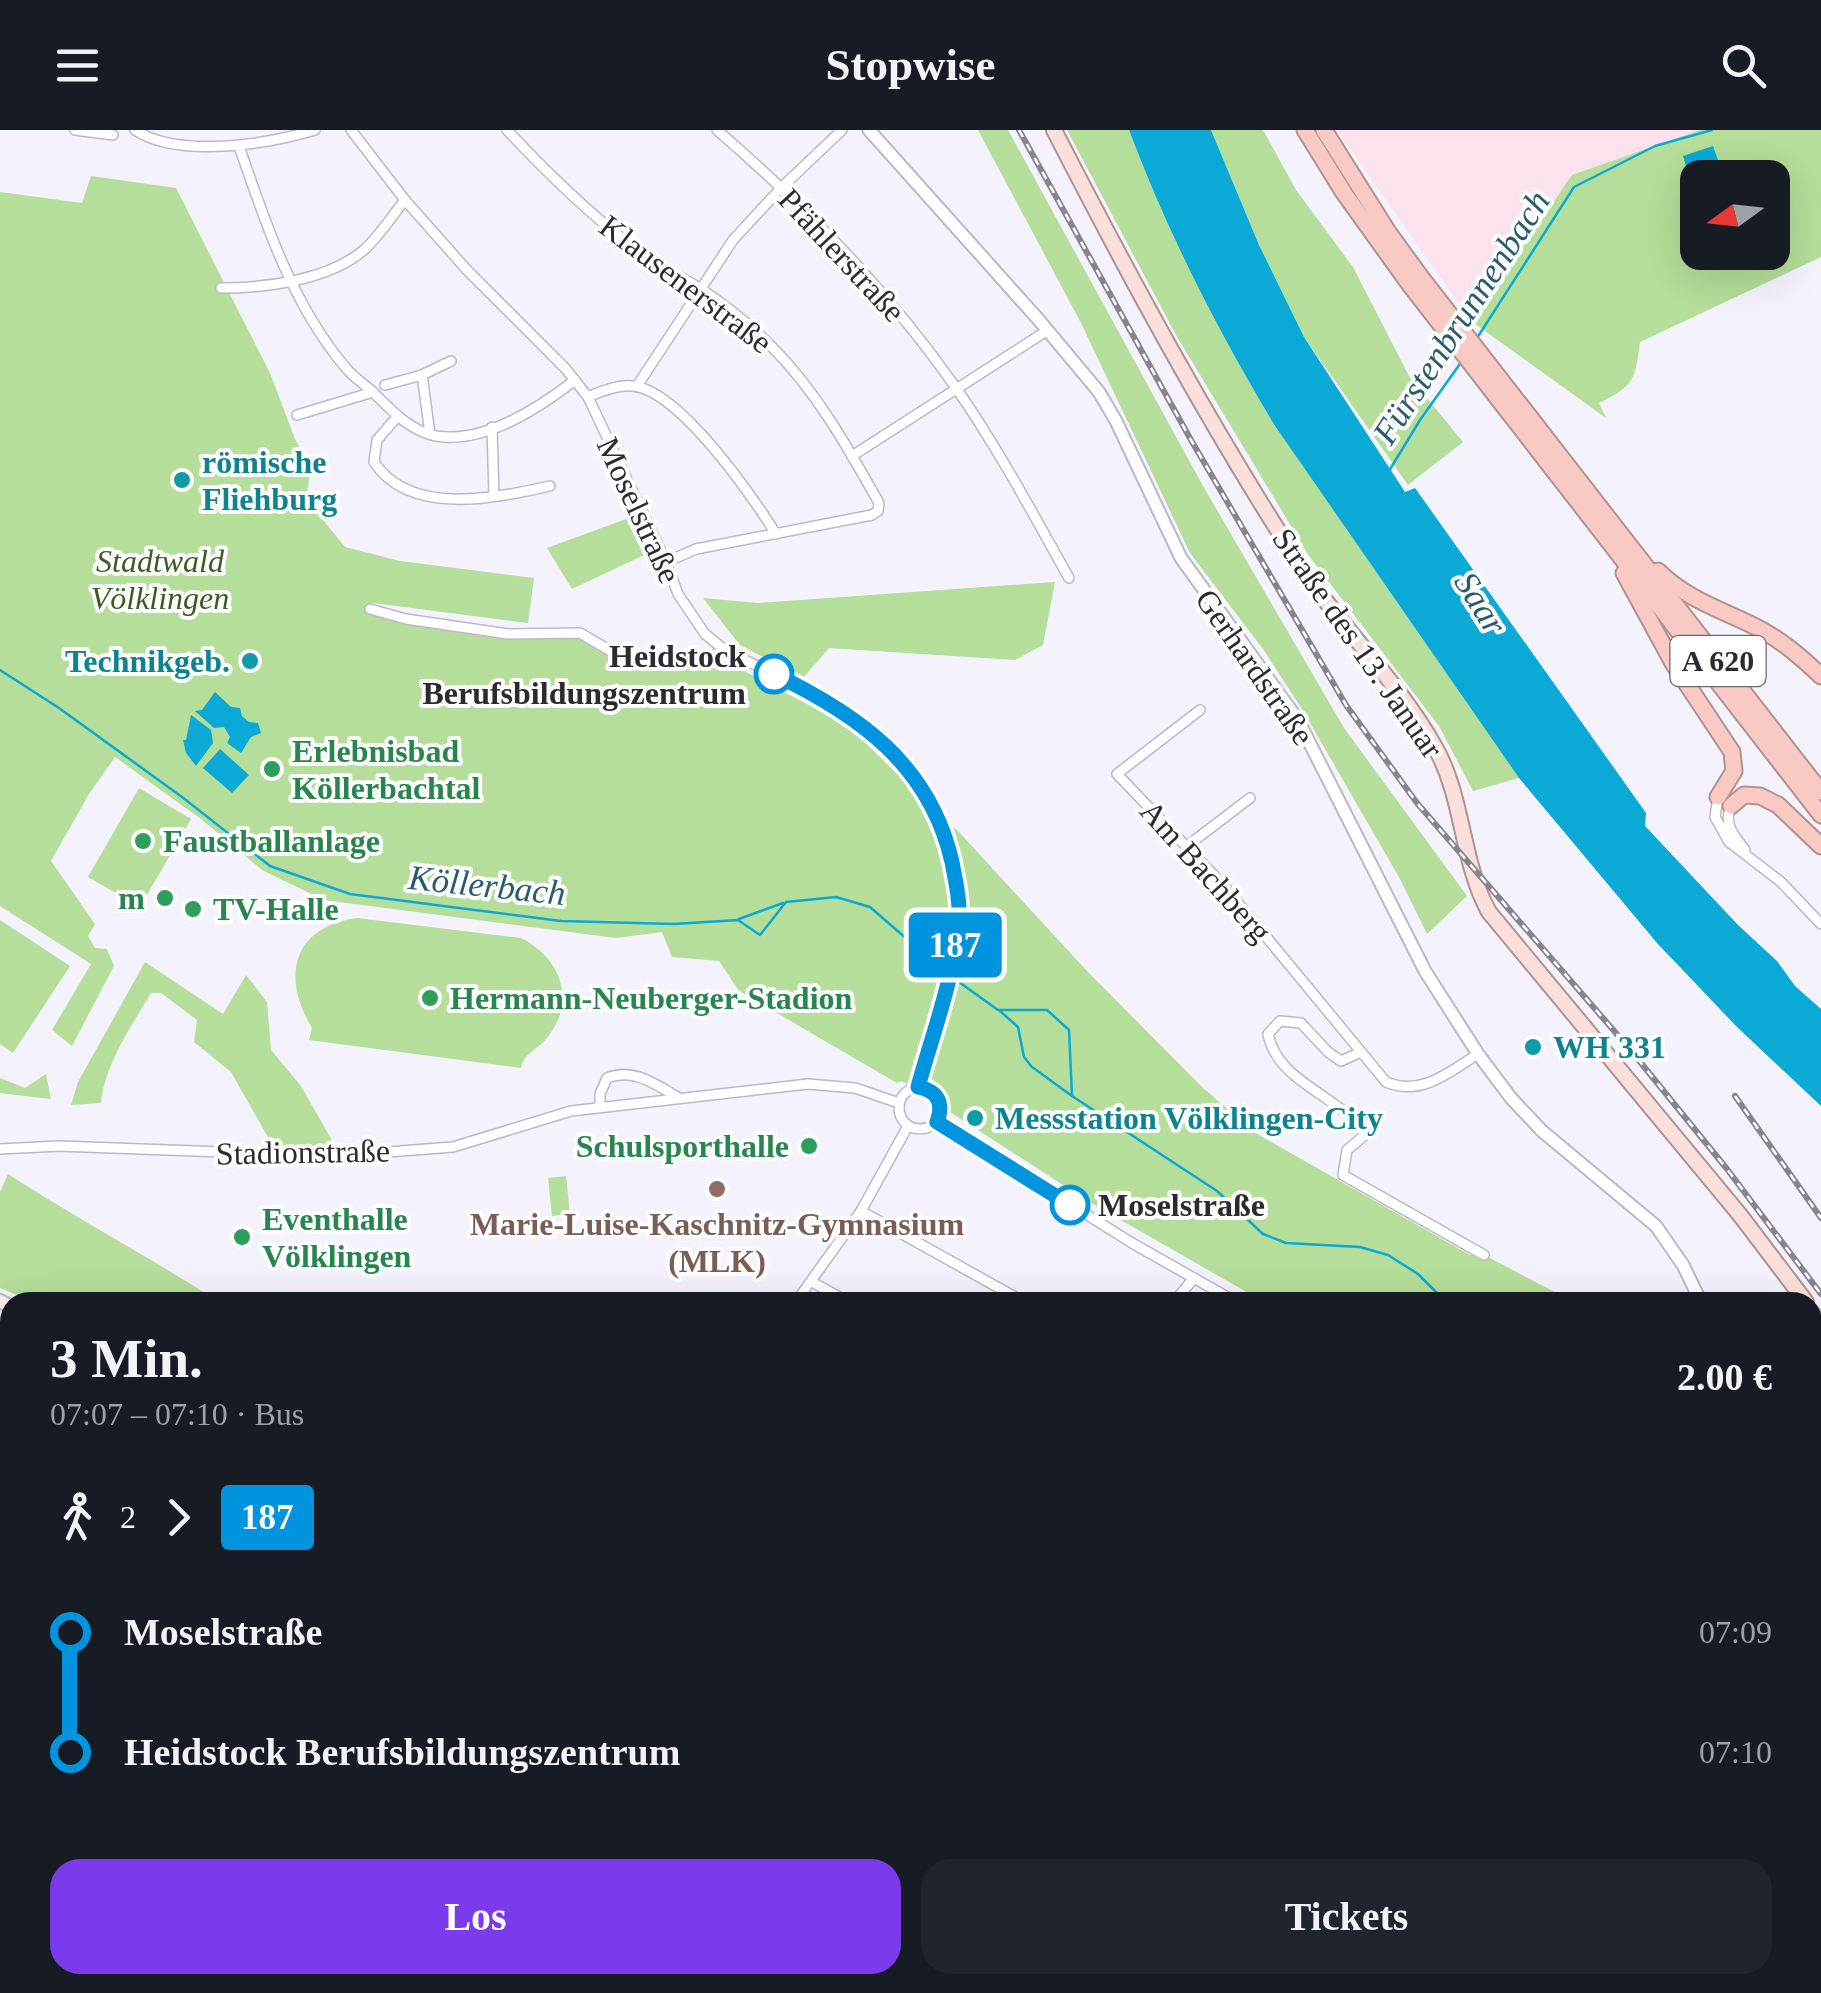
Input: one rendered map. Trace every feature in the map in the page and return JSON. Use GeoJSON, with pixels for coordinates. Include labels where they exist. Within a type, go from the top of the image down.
{"type":"FeatureCollection","features":[{"type":"Feature","properties":{"kind":"highway","name":"A 620"},"geometry":{"type":"LineString","coordinates":[[1305,130],[1376,239],[1821,792]]}},
{"type":"Feature","properties":{"kind":"highway","name":"A 620"},"geometry":{"type":"LineString","coordinates":[[1324,130],[1460,340]]}},
{"type":"Feature","properties":{"kind":"highway","name":"A 620"},"geometry":{"type":"LineString","coordinates":[[1611,534],[1821,815]]}},
{"type":"Feature","properties":{"kind":"highway"},"geometry":{"type":"LineString","coordinates":[[1611,534],[1670,584],[1703,604],[1756,627],[1796,652],[1821,676]]}},
{"type":"Feature","properties":{"kind":"highway"},"geometry":{"type":"LineString","coordinates":[[1611,534],[1652,628],[1732,752],[1734,770],[1724,801]]}},
{"type":"Feature","properties":{"kind":"highway"},"geometry":{"type":"LineString","coordinates":[[1724,801],[1744,795],[1768,799],[1821,846]]}},
{"type":"Feature","properties":{"kind":"main road","name":"Straße des 13. Januar"},"geometry":{"type":"LineString","coordinates":[[1054,130],[1143,300],[1279,532],[1318,592],[1412,710],[1438,753],[1489,912],[1740,1215],[1797,1292]]}},
{"type":"Feature","properties":{"kind":"main road","name":"Straße des 13. Januar"},"geometry":{"type":"LineString","coordinates":[[1786,1279],[1792,1292]]}},
{"type":"Feature","properties":{"kind":"street"},"geometry":{"type":"LineString","coordinates":[[75,130],[112,136]]}},
{"type":"Feature","properties":{"kind":"street"},"geometry":{"type":"LineString","coordinates":[[135,130],[154,138],[212,146],[286,139],[316,130]]}},
{"type":"Feature","properties":{"kind":"street","name":"Moselstraße"},"geometry":{"type":"LineString","coordinates":[[351,130],[406,200],[498,304],[588,396],[687,610],[705,634],[726,650],[837,709],[875,735],[923,786],[949,848],[959,913],[948,976],[918,1087]]}},
{"type":"Feature","properties":{"kind":"street","name":"Klausenerstraße"},"geometry":{"type":"LineString","coordinates":[[508,130],[549,174],[622,239],[652,262],[700,288],[770,345],[801,379],[879,503],[878,511],[872,515],[776,534]]}},
{"type":"Feature","properties":{"kind":"street","name":"Pfählerstraße"},"geometry":{"type":"LineString","coordinates":[[717,130],[781,188],[866,277],[956,388],[1069,578]]}},
{"type":"Feature","properties":{"kind":"street"},"geometry":{"type":"LineString","coordinates":[[636,386],[733,240],[842,130]]}},
{"type":"Feature","properties":{"kind":"street","name":"Gerhardstraße"},"geometry":{"type":"LineString","coordinates":[[869,130],[1099,392],[1181,558],[1298,720],[1426,971],[1478,1054],[1542,1131],[1656,1226],[1696,1292]]}},
{"type":"Feature","properties":{"kind":"street"},"geometry":{"type":"LineString","coordinates":[[239,146],[267,230],[318,330],[346,368],[398,416],[430,434],[466,436],[527,413],[576,380]]}},
{"type":"Feature","properties":{"kind":"street"},"geometry":{"type":"LineString","coordinates":[[221,288],[267,288],[344,263],[364,249],[406,200]]}},
{"type":"Feature","properties":{"kind":"street"},"geometry":{"type":"LineString","coordinates":[[852,456],[1048,330]]}},
{"type":"Feature","properties":{"kind":"street"},"geometry":{"type":"LineString","coordinates":[[385,386],[451,361]]}},
{"type":"Feature","properties":{"kind":"street"},"geometry":{"type":"LineString","coordinates":[[422,375],[430,434]]}},
{"type":"Feature","properties":{"kind":"street"},"geometry":{"type":"LineString","coordinates":[[588,396],[636,386],[663,401],[720,455],[776,534],[696,549],[666,562]]}},
{"type":"Feature","properties":{"kind":"street"},"geometry":{"type":"LineString","coordinates":[[297,415],[373,392]]}},
{"type":"Feature","properties":{"kind":"street"},"geometry":{"type":"LineString","coordinates":[[398,416],[377,440],[374,462],[382,474],[414,492],[454,499],[550,486]]}},
{"type":"Feature","properties":{"kind":"street"},"geometry":{"type":"LineString","coordinates":[[492,427],[494,496]]}},
{"type":"Feature","properties":{"kind":"street"},"geometry":{"type":"LineString","coordinates":[[370,608],[406,619],[508,634],[580,633],[641,662],[682,664],[726,650]]}},
{"type":"Feature","properties":{"kind":"street","name":"Am Bachberg"},"geometry":{"type":"LineString","coordinates":[[1200,710],[1117,774],[1187,846],[1386,1082],[1398,1088],[1417,1088],[1478,1054]]}},
{"type":"Feature","properties":{"kind":"street"},"geometry":{"type":"LineString","coordinates":[[1187,846],[1250,798]]}},
{"type":"Feature","properties":{"kind":"street"},"geometry":{"type":"LineString","coordinates":[[1724,801],[1714,808],[1718,826],[1729,842],[1781,882],[1821,924]]}},
{"type":"Feature","properties":{"kind":"street"},"geometry":{"type":"LineString","coordinates":[[1360,1052],[1341,1061],[1301,1023],[1280,1021],[1268,1034],[1272,1052],[1286,1068],[1354,1118],[1364,1135],[1347,1150],[1344,1174],[1484,1255]]}},
{"type":"Feature","properties":{"kind":"street"},"geometry":{"type":"LineString","coordinates":[[600,1107],[600,1094],[608,1078],[619,1073],[650,1080],[681,1100]]}},
{"type":"Feature","properties":{"kind":"street","name":"Stadionstraße"},"geometry":{"type":"LineString","coordinates":[[0,1149],[59,1146],[334,1156],[452,1148],[572,1110],[825,1084],[856,1088],[899,1103]]}},
{"type":"Feature","properties":{"kind":"street"},"geometry":{"type":"LineString","coordinates":[[918,1087],[930,1090],[941,1109],[937,1122],[918,1130],[902,1120],[899,1103],[918,1087]]}},
{"type":"Feature","properties":{"kind":"street"},"geometry":{"type":"LineString","coordinates":[[937,1122],[1218,1292]]}},
{"type":"Feature","properties":{"kind":"street"},"geometry":{"type":"LineString","coordinates":[[804,1292],[860,1211],[908,1126]]}},
{"type":"Feature","properties":{"kind":"street"},"geometry":{"type":"LineString","coordinates":[[860,1211],[1006,1292]]}},
{"type":"Feature","properties":{"kind":"street"},"geometry":{"type":"LineString","coordinates":[[1182,1292],[1194,1278]]}},
{"type":"Feature","properties":{"kind":"street"},"geometry":{"type":"LineString","coordinates":[[812,1282],[830,1292]]}},
{"type":"Feature","properties":{"kind":"shaded area"},"geometry":{"type":"Polygon","coordinates":[[[1337,130],[1700,130],[1572,175],[1471,321],[1337,130]]]}},
{"type":"Feature","properties":{"kind":"green space"},"geometry":{"type":"Polygon","coordinates":[[[978,130],[1008,130],[1203,486],[1344,728],[1467,896],[1427,934],[1400,879],[1302,709],[1263,649],[1190,553],[1081,323],[978,130]]]}},
{"type":"Feature","properties":{"kind":"green space"},"geometry":{"type":"Polygon","coordinates":[[[1067,130],[1129,130],[1195,281],[1275,426],[1519,778],[1473,791],[1439,726],[1309,556],[1176,335],[1067,130]]]}},
{"type":"Feature","properties":{"kind":"green space"},"geometry":{"type":"Polygon","coordinates":[[[1211,130],[1263,130],[1296,190],[1353,267],[1409,376],[1463,442],[1408,485],[1304,337],[1259,245],[1211,130]]]}},
{"type":"Feature","properties":{"kind":"green space"},"geometry":{"type":"Polygon","coordinates":[[[1700,130],[1821,130],[1821,257],[1640,342],[1631,380],[1599,403],[1606,418],[1471,321],[1572,175],[1700,130]]]}},
{"type":"Feature","properties":{"kind":"green space","name":"Stadtwald Völklingen"},"geometry":{"type":"Polygon","coordinates":[[[91,176],[176,188],[270,373],[311,469],[307,491],[323,520],[345,547],[400,561],[534,578],[528,623],[373,603],[365,607],[406,619],[508,634],[580,633],[641,662],[703,663],[740,669],[849,726],[893,770],[916,785],[928,808],[958,831],[1086,970],[1201,1086],[1252,1131],[1470,1255],[1484,1255],[1555,1292],[1247,1292],[1091,1203],[902,1081],[897,1083],[739,991],[719,961],[672,957],[662,932],[616,938],[324,900],[262,870],[201,819],[115,757],[51,861],[95,924],[88,936],[95,948],[107,949],[114,966],[72,1046],[52,1030],[91,964],[0,906],[0,192],[82,203],[91,176]]]}},
{"type":"Feature","properties":{"kind":"green space"},"geometry":{"type":"Polygon","coordinates":[[[626,519],[644,555],[572,589],[547,548],[626,519]]]}},
{"type":"Feature","properties":{"kind":"green space"},"geometry":{"type":"Polygon","coordinates":[[[1055,582],[1043,645],[1015,660],[829,648],[803,678],[740,645],[703,598],[758,603],[1055,582]]]}},
{"type":"Feature","properties":{"kind":"green space","name":"Faustballanlage"},"geometry":{"type":"Polygon","coordinates":[[[139,788],[191,819],[140,907],[88,877],[139,788]]]}},
{"type":"Feature","properties":{"kind":"green space","name":"Hermann-Neuberger-Stadion"},"geometry":{"type":"Polygon","coordinates":[[[357,918],[521,938],[555,969],[563,996],[556,1025],[524,1059],[521,1068],[309,1040],[312,1028],[297,991],[298,957],[318,932],[357,918]]]}},
{"type":"Feature","properties":{"kind":"green space"},"geometry":{"type":"Polygon","coordinates":[[[0,920],[70,966],[13,1053],[0,1044],[0,920]]]}},
{"type":"Feature","properties":{"kind":"green space"},"geometry":{"type":"Polygon","coordinates":[[[145,962],[223,1014],[246,975],[267,1002],[271,1050],[301,1086],[334,1144],[272,1144],[231,1072],[194,1042],[197,1020],[161,993],[151,993],[128,1032],[107,1075],[101,1103],[71,1105],[78,1082],[145,962]]]}},
{"type":"Feature","properties":{"kind":"green space"},"geometry":{"type":"Polygon","coordinates":[[[46,1074],[51,1099],[0,1093],[0,1078],[25,1088],[46,1074]]]}},
{"type":"Feature","properties":{"kind":"green space"},"geometry":{"type":"Polygon","coordinates":[[[8,1174],[203,1292],[9,1292],[0,1288],[0,1192],[8,1174]]]}},
{"type":"Feature","properties":{"kind":"green space"},"geometry":{"type":"Polygon","coordinates":[[[566,1176],[570,1214],[552,1216],[548,1178],[566,1176]]]}},
{"type":"Feature","properties":{"kind":"water","name":"Saar"},"geometry":{"type":"Polygon","coordinates":[[[1129,130],[1211,130],[1259,245],[1304,337],[1405,492],[1415,488],[1646,813],[1645,826],[1821,1009],[1821,1106],[1737,1027],[1657,943],[1519,778],[1275,426],[1195,281],[1129,130]]]}},
{"type":"Feature","properties":{"kind":"water"},"geometry":{"type":"Polygon","coordinates":[[[1713,146],[1718,160],[1684,160],[1683,156],[1713,146]]]}},
{"type":"Feature","properties":{"kind":"water"},"geometry":{"type":"Polygon","coordinates":[[[215,692],[231,707],[240,708],[249,722],[258,723],[261,733],[251,737],[241,753],[227,743],[230,737],[224,727],[214,728],[195,711],[202,710],[215,692]]]}},
{"type":"Feature","properties":{"kind":"water"},"geometry":{"type":"Polygon","coordinates":[[[191,715],[211,730],[213,743],[196,766],[186,753],[183,740],[191,715]]]}},
{"type":"Feature","properties":{"kind":"water"},"geometry":{"type":"Polygon","coordinates":[[[220,749],[249,775],[232,793],[203,768],[220,749]]]}},
{"type":"Feature","properties":{"kind":"waterway","name":"Fürstenbrunnenbach"},"geometry":{"type":"LineString","coordinates":[[1477,338],[1574,187],[1655,146],[1712,130]]}},
{"type":"Feature","properties":{"kind":"waterway","name":"Fürstenbrunnenbach"},"geometry":{"type":"LineString","coordinates":[[1389,471],[1462,361]]}},
{"type":"Feature","properties":{"kind":"waterway","name":"Köllerbach"},"geometry":{"type":"LineString","coordinates":[[0,670],[182,797],[270,866],[350,894],[561,921],[674,924],[738,920],[760,935],[786,902],[836,897],[870,907],[946,973]]}},
{"type":"Feature","properties":{"kind":"waterway","name":"Köllerbach"},"geometry":{"type":"LineString","coordinates":[[739,919],[783,903]]}},
{"type":"Feature","properties":{"kind":"waterway","name":"Köllerbach"},"geometry":{"type":"LineString","coordinates":[[952,977],[998,1010],[1047,1010],[1069,1030],[1072,1096],[1217,1191],[1263,1234],[1286,1243],[1360,1247],[1388,1255],[1418,1274],[1436,1292]]}},
{"type":"Feature","properties":{"kind":"waterway","name":"Köllerbach"},"geometry":{"type":"LineString","coordinates":[[1000,1011],[1018,1027],[1024,1057],[1032,1067],[1072,1096]]}},
{"type":"Feature","properties":{"kind":"railway"},"geometry":{"type":"LineString","coordinates":[[1019,130],[1191,440],[1346,705],[1417,803],[1628,1047],[1819,1292]]}},
{"type":"Feature","properties":{"kind":"railway"},"geometry":{"type":"LineString","coordinates":[[1735,1096],[1821,1218]]}},
{"type":"Feature","properties":{"kind":"bus line","name":"187"},"geometry":{"type":"LineString","coordinates":[[774,674],[875,735],[923,786],[936,811],[949,848],[959,913],[948,976],[918,1087],[930,1090],[938,1098],[941,1109],[937,1122],[1070,1205]]}},
{"type":"Feature","properties":{"kind":"place","name":"römische Fliehburg"},"geometry":{"type":"Point","coordinates":[182,480]}},
{"type":"Feature","properties":{"kind":"place","name":"Technikgeb."},"geometry":{"type":"Point","coordinates":[250,661]}},
{"type":"Feature","properties":{"kind":"place","name":"Heidstock Berufsbildungszentrum"},"geometry":{"type":"Point","coordinates":[774,674]}},
{"type":"Feature","properties":{"kind":"place","name":"Erlebnisbad Köllerbachtal"},"geometry":{"type":"Point","coordinates":[272,769]}},
{"type":"Feature","properties":{"kind":"place","name":"Faustballanlage"},"geometry":{"type":"Point","coordinates":[143,841]}},
{"type":"Feature","properties":{"kind":"place","name":"m"},"geometry":{"type":"Point","coordinates":[165,898]}},
{"type":"Feature","properties":{"kind":"place","name":"TV-Halle"},"geometry":{"type":"Point","coordinates":[193,909]}},
{"type":"Feature","properties":{"kind":"place","name":"Hermann-Neuberger-Stadion"},"geometry":{"type":"Point","coordinates":[430,998]}},
{"type":"Feature","properties":{"kind":"place","name":"WH 331"},"geometry":{"type":"Point","coordinates":[1533,1047]}},
{"type":"Feature","properties":{"kind":"place","name":"Messstation Völklingen-City"},"geometry":{"type":"Point","coordinates":[975,1118]}},
{"type":"Feature","properties":{"kind":"place","name":"Schulsporthalle"},"geometry":{"type":"Point","coordinates":[809,1146]}},
{"type":"Feature","properties":{"kind":"place","name":"Marie-Luise-Kaschnitz-Gymnasium (MLK)"},"geometry":{"type":"Point","coordinates":[717,1189]}},
{"type":"Feature","properties":{"kind":"place","name":"Moselstraße"},"geometry":{"type":"Point","coordinates":[1070,1205]}},
{"type":"Feature","properties":{"kind":"place","name":"Eventhalle Völklingen"},"geometry":{"type":"Point","coordinates":[242,1237]}}]}
